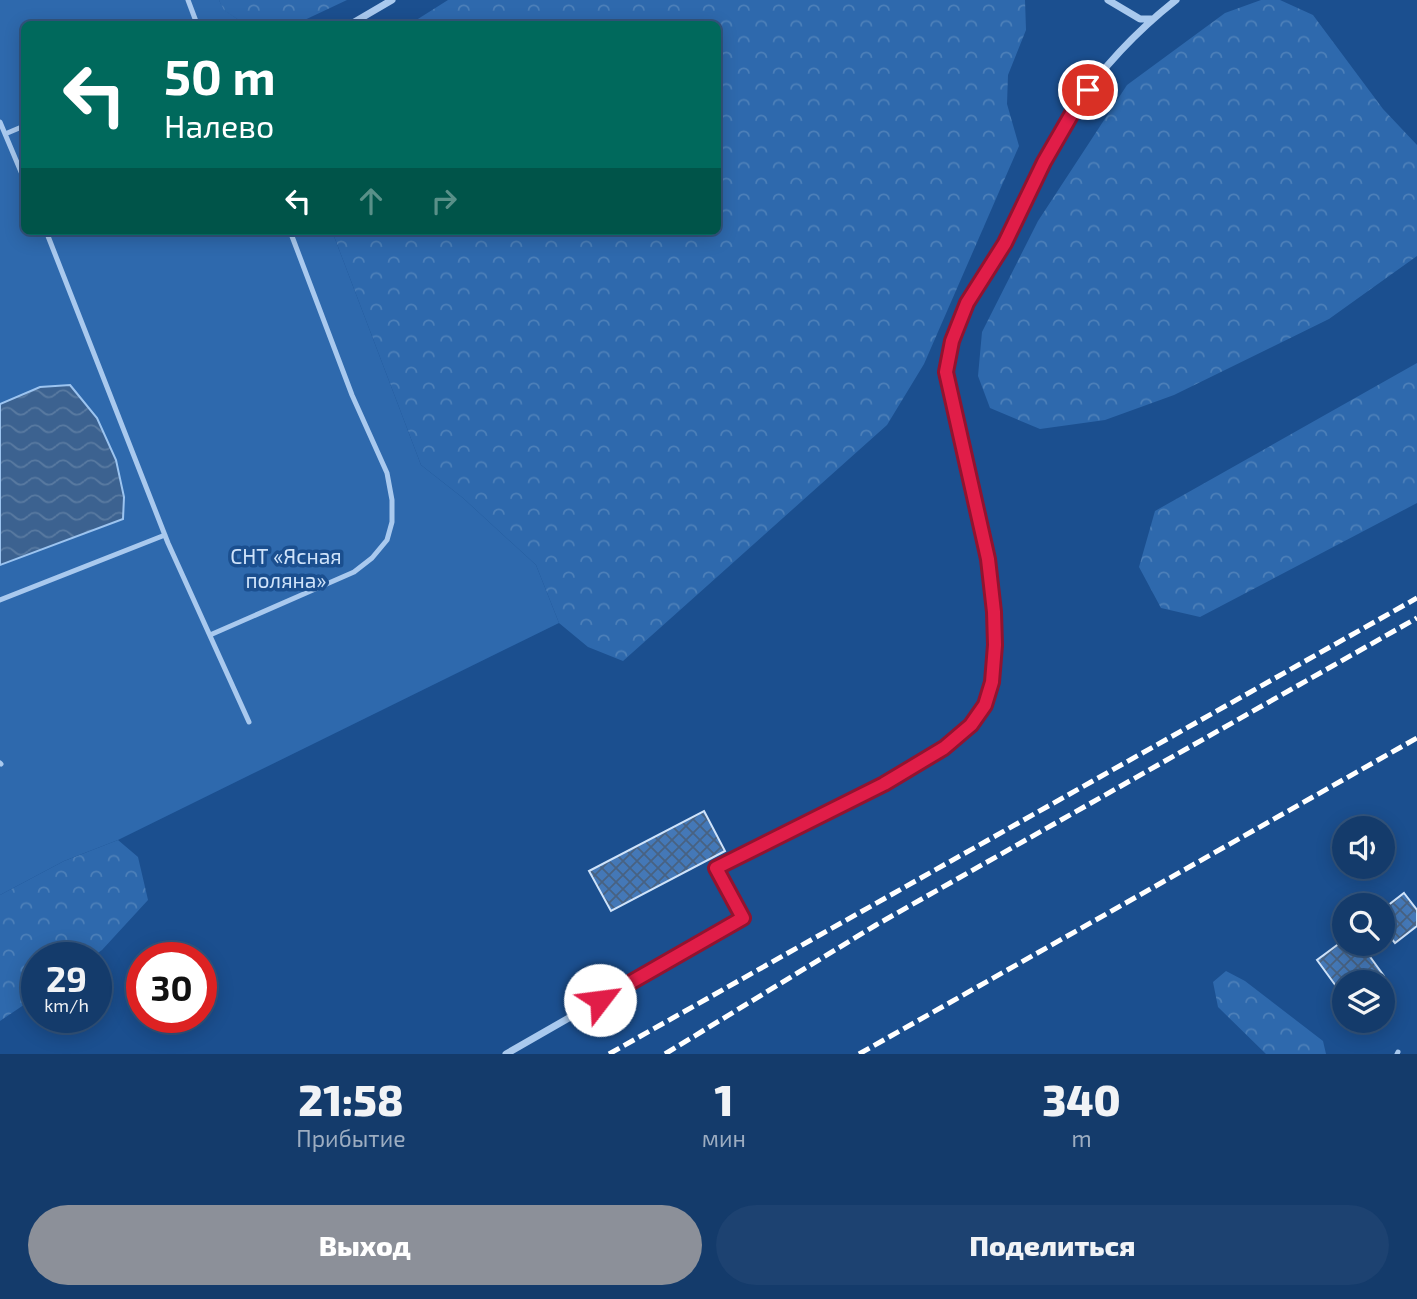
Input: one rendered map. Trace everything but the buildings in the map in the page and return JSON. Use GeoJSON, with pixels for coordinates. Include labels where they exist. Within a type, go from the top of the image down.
{"type":"FeatureCollection","features":[{"type":"Feature","properties":{"kind":"street"},"geometry":{"type":"LineString","coordinates":[[356,21],[392,0]]}},
{"type":"Feature","properties":{"kind":"street"},"geometry":{"type":"LineString","coordinates":[[1108,0],[1140,19],[1153,19]]}},
{"type":"Feature","properties":{"kind":"street"},"geometry":{"type":"LineString","coordinates":[[506,1054],[743,918],[716,868],[884,784],[944,748],[971,725],[985,705],[992,682],[994,612],[988,559],[949,393],[946,372],[952,341],[967,303],[1005,243],[1044,162],[1074,110],[1103,70],[1153,19],[1176,0]]}},
{"type":"Feature","properties":{"kind":"lane"},"geometry":{"type":"LineString","coordinates":[[188,0],[196,21]]}},
{"type":"Feature","properties":{"kind":"lane"},"geometry":{"type":"LineString","coordinates":[[0,122],[21,172]]}},
{"type":"Feature","properties":{"kind":"lane"},"geometry":{"type":"LineString","coordinates":[[5,134],[21,127]]}},
{"type":"Feature","properties":{"kind":"lane"},"geometry":{"type":"LineString","coordinates":[[48,235],[165,535],[249,722]]}},
{"type":"Feature","properties":{"kind":"lane"},"geometry":{"type":"LineString","coordinates":[[210,635],[354,572],[372,558],[387,540],[392,522],[392,500],[387,473],[352,395],[291,235]]}},
{"type":"Feature","properties":{"kind":"lane"},"geometry":{"type":"LineString","coordinates":[[0,600],[165,535]]}},
{"type":"Feature","properties":{"kind":"green space","name":"СНТ «Ясная поляна»"},"geometry":{"type":"Polygon","coordinates":[[[0,0],[219,0],[224,10],[240,21],[21,21],[21,235],[334,235],[421,465],[463,498],[536,565],[559,623],[118,840],[64,861],[0,895],[0,565],[122,520],[40,387],[0,404],[0,0]]]}},
{"type":"Feature","properties":{"kind":"green space"},"geometry":{"type":"Polygon","coordinates":[[[219,0],[347,0],[302,21],[240,21],[223,10],[219,0]]]}},
{"type":"Feature","properties":{"kind":"green space"},"geometry":{"type":"Polygon","coordinates":[[[448,0],[1025,0],[1026,30],[1008,75],[1007,104],[1019,146],[924,364],[887,425],[623,661],[588,647],[559,623],[536,565],[463,498],[421,465],[334,235],[721,235],[721,21],[415,21],[448,0]]]}},
{"type":"Feature","properties":{"kind":"green space"},"geometry":{"type":"Polygon","coordinates":[[[1261,0],[1280,0],[1313,15],[1383,109],[1417,145],[1417,256],[1329,319],[1174,395],[1105,420],[1040,429],[990,408],[978,376],[982,332],[1038,221],[1127,85],[1225,13],[1261,0]]]}},
{"type":"Feature","properties":{"kind":"green space"},"geometry":{"type":"Polygon","coordinates":[[[1417,363],[1417,503],[1200,617],[1161,608],[1139,567],[1155,511],[1417,363]]]}},
{"type":"Feature","properties":{"kind":"green space"},"geometry":{"type":"Polygon","coordinates":[[[118,840],[138,857],[148,900],[109,942],[21,942],[21,1007],[0,1021],[0,895],[64,861],[118,840]]]}},
{"type":"Feature","properties":{"kind":"green space"},"geometry":{"type":"Polygon","coordinates":[[[1226,971],[1245,981],[1323,1041],[1326,1054],[1266,1054],[1218,1007],[1213,982],[1226,971]]]}},
{"type":"Feature","properties":{"kind":"water"},"geometry":{"type":"Polygon","coordinates":[[[70,385],[97,418],[116,460],[124,497],[123,519],[0,565],[0,404],[40,387],[70,385]]]}},
{"type":"Feature","properties":{"kind":"railway"},"geometry":{"type":"LineString","coordinates":[[609,1054],[1417,598]]}},
{"type":"Feature","properties":{"kind":"railway"},"geometry":{"type":"LineString","coordinates":[[665,1054],[876,925],[1417,618]]}},
{"type":"Feature","properties":{"kind":"railway"},"geometry":{"type":"LineString","coordinates":[[859,1054],[1417,738]]}},
{"type":"Feature","properties":{"kind":"route"},"geometry":{"type":"LineString","coordinates":[[600,1000],[743,918],[716,868],[884,784],[944,748],[971,725],[985,705],[992,682],[995,645],[988,559],[946,372],[952,341],[967,303],[1005,243],[1044,162],[1088,90]]}}]}
